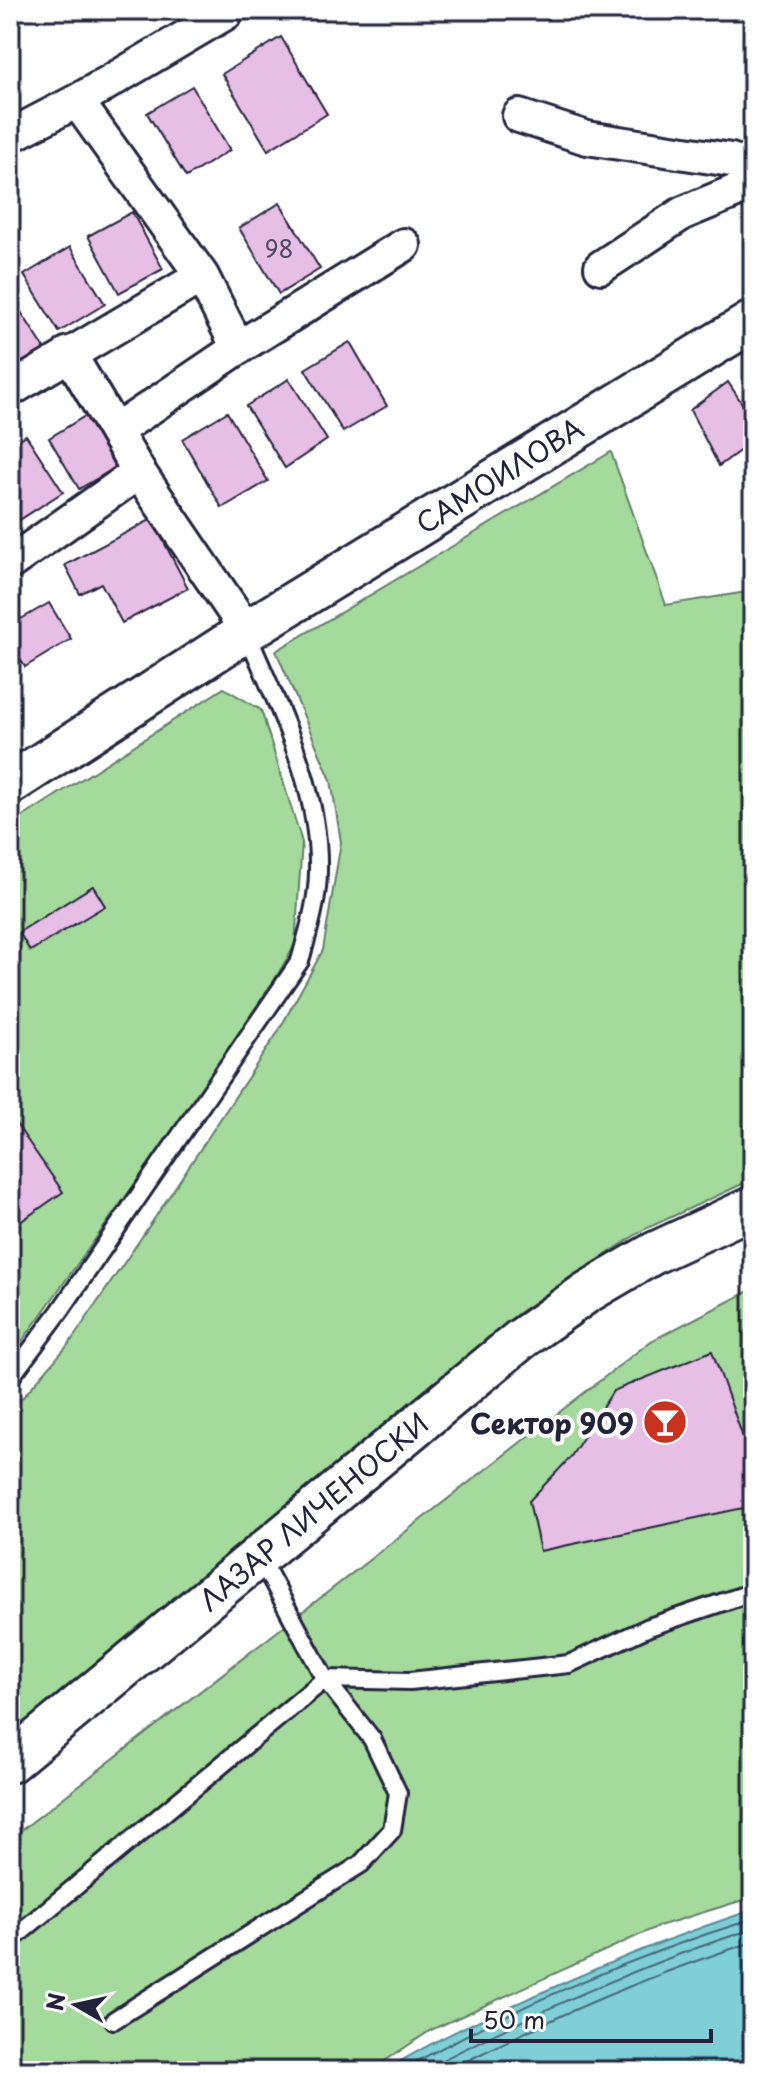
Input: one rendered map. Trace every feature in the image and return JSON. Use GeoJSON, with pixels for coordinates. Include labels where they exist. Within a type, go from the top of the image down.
{"type":"FeatureCollection","features":[{"type":"Feature","properties":{"kind":"street"},"geometry":{"type":"LineString","coordinates":[[10,136],[77,101],[226,13]]}},
{"type":"Feature","properties":{"kind":"street"},"geometry":{"type":"LineString","coordinates":[[77,101],[202,276],[238,348]]}},
{"type":"Feature","properties":{"kind":"street"},"geometry":{"type":"LineString","coordinates":[[519,116],[587,138],[716,158],[753,168]]}},
{"type":"Feature","properties":{"kind":"street"},"geometry":{"type":"LineString","coordinates":[[601,267],[683,213],[753,184]]}},
{"type":"Feature","properties":{"kind":"street"},"geometry":{"type":"LineString","coordinates":[[117,430],[238,348],[404,245]]}},
{"type":"Feature","properties":{"kind":"street"},"geometry":{"type":"LineString","coordinates":[[10,390],[202,276]]}},
{"type":"Feature","properties":{"kind":"street","name":"САМОИЛОВА"},"geometry":{"type":"LineString","coordinates":[[10,784],[247,631],[753,321]]}},
{"type":"Feature","properties":{"kind":"street"},"geometry":{"type":"LineString","coordinates":[[69,353],[139,472],[247,631]]}},
{"type":"Feature","properties":{"kind":"street"},"geometry":{"type":"LineString","coordinates":[[10,563],[139,472]]}},
{"type":"Feature","properties":{"kind":"street","name":"ЛАЗАР ЛИЧЕНОСКИ"},"geometry":{"type":"LineString","coordinates":[[10,1762],[521,1339],[586,1293],[654,1253],[753,1207]]}},
{"type":"Feature","properties":{"kind":"lane"},"geometry":{"type":"LineString","coordinates":[[10,1378],[60,1311],[300,961],[312,917],[318,874],[317,829],[297,752],[247,631]]}},
{"type":"Feature","properties":{"kind":"lane"},"geometry":{"type":"LineString","coordinates":[[114,2020],[361,1864],[392,1830],[398,1793],[372,1739],[325,1679],[259,1556]]}},
{"type":"Feature","properties":{"kind":"lane"},"geometry":{"type":"LineString","coordinates":[[10,1941],[325,1679],[410,1681],[569,1664],[649,1627],[753,1592]]}},
{"type":"Feature","properties":{"kind":"green space"},"geometry":{"type":"Polygon","coordinates":[[[611,452],[666,605],[753,591],[753,1179],[643,1230],[520,1312],[10,1737],[10,1412],[69,1344],[154,1219],[278,1032],[323,950],[341,842],[331,780],[276,651],[611,452]]]}},
{"type":"Feature","properties":{"kind":"green space"},"geometry":{"type":"Polygon","coordinates":[[[224,688],[261,710],[302,842],[295,945],[243,1033],[10,1358],[10,825],[224,688]]]}},
{"type":"Feature","properties":{"kind":"green space"},"geometry":{"type":"Polygon","coordinates":[[[753,1289],[753,1897],[659,1926],[431,2030],[370,2071],[10,2071],[10,1839],[651,1341],[753,1289]]]}},
{"type":"Feature","properties":{"kind":"water"},"geometry":{"type":"Polygon","coordinates":[[[753,1910],[753,2071],[385,2071],[462,2028],[621,1958],[753,1910]]]}},
{"type":"Feature","properties":{"kind":"building"},"geometry":{"type":"Polygon","coordinates":[[[281,37],[327,114],[268,150],[222,74],[281,37]]]}},
{"type":"Feature","properties":{"kind":"building"},"geometry":{"type":"Polygon","coordinates":[[[192,86],[230,150],[186,177],[147,113],[192,86]]]}},
{"type":"Feature","properties":{"kind":"building"},"geometry":{"type":"Polygon","coordinates":[[[280,203],[320,269],[279,294],[239,228],[280,203]]]}},
{"type":"Feature","properties":{"kind":"building"},"geometry":{"type":"Polygon","coordinates":[[[132,212],[163,269],[119,293],[88,236],[132,212]]]}},
{"type":"Feature","properties":{"kind":"building"},"geometry":{"type":"Polygon","coordinates":[[[70,247],[105,304],[59,332],[24,275],[70,247]]]}},
{"type":"Feature","properties":{"kind":"building"},"geometry":{"type":"Polygon","coordinates":[[[10,295],[45,349],[10,372],[10,295]]]}},
{"type":"Feature","properties":{"kind":"building"},"geometry":{"type":"Polygon","coordinates":[[[350,342],[387,406],[343,432],[305,369],[350,342]]]}},
{"type":"Feature","properties":{"kind":"building"},"geometry":{"type":"Polygon","coordinates":[[[289,379],[327,440],[285,468],[246,406],[289,379]]]}},
{"type":"Feature","properties":{"kind":"building"},"geometry":{"type":"Polygon","coordinates":[[[728,382],[753,420],[753,441],[719,466],[690,410],[728,382]]]}},
{"type":"Feature","properties":{"kind":"building"},"geometry":{"type":"Polygon","coordinates":[[[95,410],[125,462],[79,489],[49,438],[95,410]]]}},
{"type":"Feature","properties":{"kind":"building"},"geometry":{"type":"Polygon","coordinates":[[[227,412],[268,481],[222,508],[182,439],[227,412]]]}},
{"type":"Feature","properties":{"kind":"building"},"geometry":{"type":"Polygon","coordinates":[[[26,435],[63,492],[18,521],[10,508],[10,446],[26,435]]]}},
{"type":"Feature","properties":{"kind":"building"},"geometry":{"type":"Polygon","coordinates":[[[152,519],[188,588],[122,623],[101,583],[80,594],[65,565],[152,519]]]}},
{"type":"Feature","properties":{"kind":"building"},"geometry":{"type":"Polygon","coordinates":[[[10,600],[21,619],[49,603],[71,639],[25,667],[17,654],[10,659],[10,600]]]}},
{"type":"Feature","properties":{"kind":"building"},"geometry":{"type":"Polygon","coordinates":[[[93,886],[105,906],[30,951],[19,932],[93,886]]]}},
{"type":"Feature","properties":{"kind":"building"},"geometry":{"type":"Polygon","coordinates":[[[10,1115],[63,1192],[10,1229],[10,1115]]]}},
{"type":"Feature","properties":{"kind":"building","name":"Сектор 909"},"geometry":{"type":"Polygon","coordinates":[[[712,1351],[749,1454],[753,1471],[753,1506],[540,1551],[529,1501],[570,1458],[613,1391],[712,1351]]]}},
{"type":"Feature","properties":{"kind":"place","name":"Сектор 909"},"geometry":{"type":"Point","coordinates":[665,1422]}}]}
